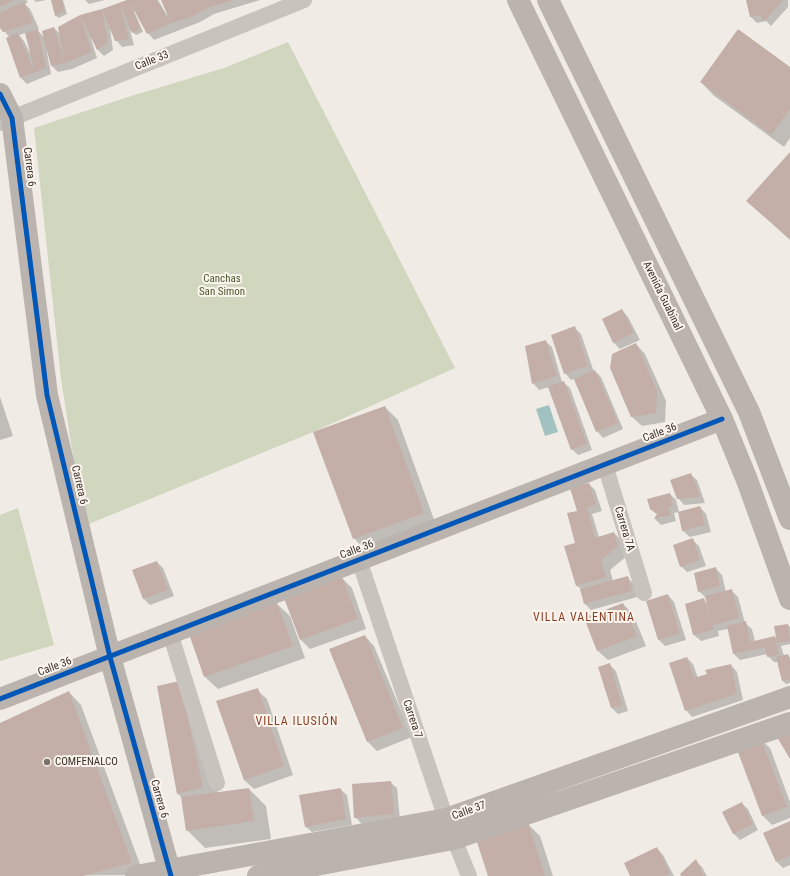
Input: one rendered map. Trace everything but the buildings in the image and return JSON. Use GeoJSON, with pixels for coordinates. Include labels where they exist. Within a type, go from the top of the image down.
{"type":"FeatureCollection","features":[{"type":"Feature","properties":{"kind":"main road","name":"Avenida Guabinal"},"geometry":{"type":"LineString","coordinates":[[518,0],[722,419],[747,480],[790,599]]}},
{"type":"Feature","properties":{"kind":"main road"},"geometry":{"type":"LineString","coordinates":[[548,0],[749,412],[790,519]]}},
{"type":"Feature","properties":{"kind":"main road","name":"Carrera 6"},"geometry":{"type":"LineString","coordinates":[[0,94],[6,120],[47,395],[110,656],[170,873]]}},
{"type":"Feature","properties":{"kind":"main road","name":"Calle 36"},"geometry":{"type":"LineString","coordinates":[[0,699],[722,419]]}},
{"type":"Feature","properties":{"kind":"main road","name":"Calle 37"},"geometry":{"type":"LineString","coordinates":[[136,876],[170,873],[450,829],[790,697]]}},
{"type":"Feature","properties":{"kind":"main road","name":"Calle 37"},"geometry":{"type":"LineString","coordinates":[[258,876],[308,872],[790,724]]}},
{"type":"Feature","properties":{"kind":"street","name":"Calle 33"},"geometry":{"type":"LineString","coordinates":[[6,120],[304,0]]}},
{"type":"Feature","properties":{"kind":"street","name":"Carrera 7A"},"geometry":{"type":"LineString","coordinates":[[605,465],[644,593]]}},
{"type":"Feature","properties":{"kind":"street","name":"Carrera 7"},"geometry":{"type":"LineString","coordinates":[[359,560],[450,829],[469,876]]}},
{"type":"Feature","properties":{"kind":"street"},"geometry":{"type":"LineString","coordinates":[[170,633],[217,783]]}},
{"type":"Feature","properties":{"kind":"green space","name":"Canchas San Simon"},"geometry":{"type":"Polygon","coordinates":[[[288,42],[455,368],[313,432],[84,526],[61,379],[34,128],[128,97],[224,68],[288,42]]]}},
{"type":"Feature","properties":{"kind":"green space"},"geometry":{"type":"Polygon","coordinates":[[[18,508],[54,645],[0,661],[0,515],[18,508]]]}},
{"type":"Feature","properties":{"kind":"water"},"geometry":{"type":"Polygon","coordinates":[[[549,405],[558,432],[545,436],[536,409],[549,405]]]}},
{"type":"Feature","properties":{"kind":"cycle path"},"geometry":{"type":"LineString","coordinates":[[0,94],[12,118],[47,395],[110,657],[171,876]]}},
{"type":"Feature","properties":{"kind":"cycle path"},"geometry":{"type":"LineString","coordinates":[[0,699],[722,419]]}},
{"type":"Feature","properties":{"kind":"place","name":"COMFENALCO"},"geometry":{"type":"Point","coordinates":[47,762]}},
{"type":"Feature","properties":{"kind":"district","name":"VILLA VALENTINA"},"geometry":{"type":"Point","coordinates":[584,618]}},
{"type":"Feature","properties":{"kind":"district","name":"VILLA ILUSIÓN"},"geometry":{"type":"Point","coordinates":[297,722]}}]}
